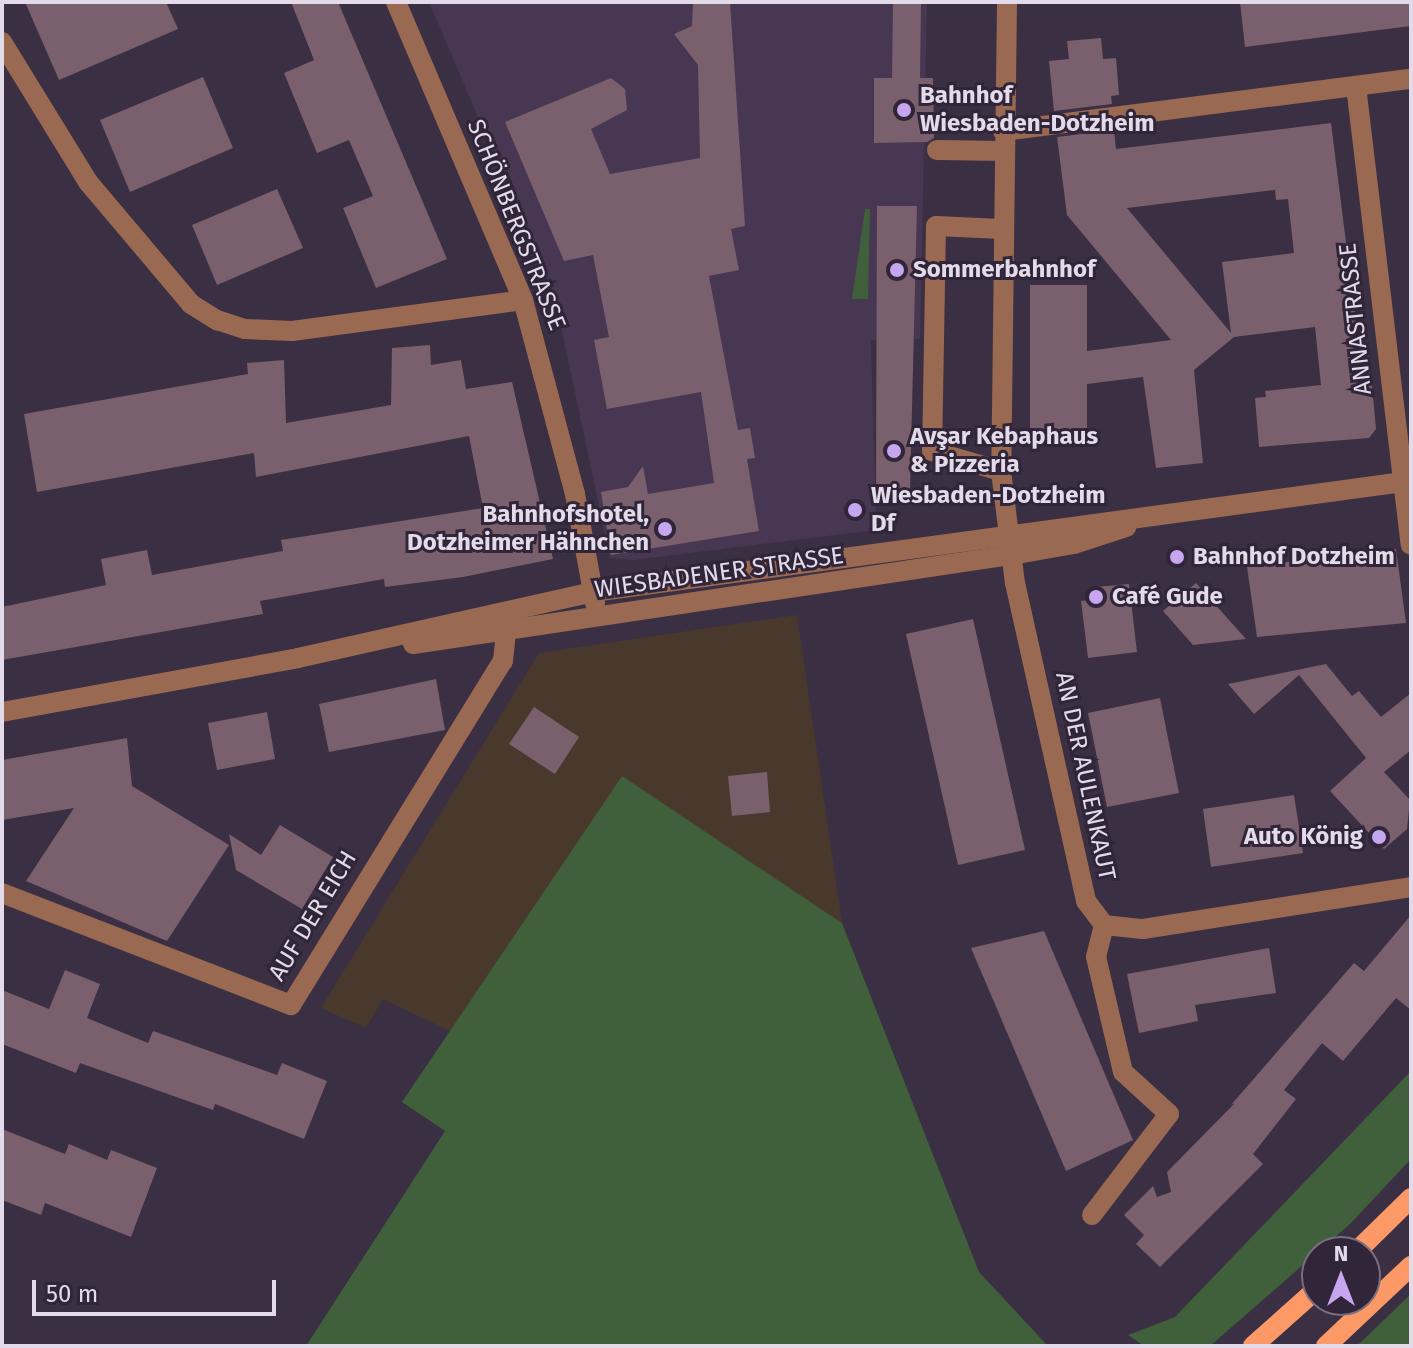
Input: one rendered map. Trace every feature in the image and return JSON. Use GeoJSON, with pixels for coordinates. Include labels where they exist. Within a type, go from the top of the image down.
{"type":"FeatureCollection","features":[{"type":"Feature","properties":{"kind":"main road"},"geometry":{"type":"LineString","coordinates":[[1372,1236],[1411,1198]]}},
{"type":"Feature","properties":{"kind":"main road"},"geometry":{"type":"LineString","coordinates":[[1326,1346],[1411,1266]]}},
{"type":"Feature","properties":{"kind":"main road"},"geometry":{"type":"LineString","coordinates":[[1253,1346],[1301,1303]]}},
{"type":"Feature","properties":{"kind":"street","name":"SCHÖNBERGSTRASSE"},"geometry":{"type":"LineString","coordinates":[[396,2],[523,300],[575,494],[597,615]]}},
{"type":"Feature","properties":{"kind":"street","name":"AN DER AULENKAUT"},"geometry":{"type":"LineString","coordinates":[[1007,2],[1001,229],[1001,471],[1011,555],[1086,901],[1104,925]]}},
{"type":"Feature","properties":{"kind":"street"},"geometry":{"type":"LineString","coordinates":[[7,49],[88,182],[191,304],[217,320],[245,329],[292,331],[523,300]]}},
{"type":"Feature","properties":{"kind":"street"},"geometry":{"type":"LineString","coordinates":[[937,150],[1411,79]]}},
{"type":"Feature","properties":{"kind":"street","name":"ANNASTRASSE"},"geometry":{"type":"LineString","coordinates":[[1356,86],[1406,482],[1411,545]]}},
{"type":"Feature","properties":{"kind":"street"},"geometry":{"type":"LineString","coordinates":[[1001,229],[936,226],[932,451],[1001,471]]}},
{"type":"Feature","properties":{"kind":"street","name":"WIESBADENER STRASSE"},"geometry":{"type":"LineString","coordinates":[[2,712],[298,658],[593,592],[1008,534],[1143,522],[1406,482]]}},
{"type":"Feature","properties":{"kind":"street","name":"WIESBADENER STRASSE"},"geometry":{"type":"LineString","coordinates":[[298,658],[1011,555],[1087,541],[1143,522]]}},
{"type":"Feature","properties":{"kind":"street","name":"AUF DER EICH"},"geometry":{"type":"LineString","coordinates":[[2,893],[291,1005],[503,661],[506,630]]}},
{"type":"Feature","properties":{"kind":"street"},"geometry":{"type":"LineString","coordinates":[[1092,1215],[1169,1114],[1123,1072],[1096,957],[1104,925],[1143,929],[1411,887]]}},
{"type":"Feature","properties":{"kind":"shaded area"},"geometry":{"type":"Polygon","coordinates":[[[429,2],[927,2],[920,339],[871,340],[876,530],[633,560],[610,558],[555,298],[429,2]]]}},
{"type":"Feature","properties":{"kind":"shaded area"},"geometry":{"type":"Polygon","coordinates":[[[797,615],[842,923],[622,777],[450,1031],[383,999],[366,1028],[321,1008],[539,653],[797,615]]]}},
{"type":"Feature","properties":{"kind":"green space"},"geometry":{"type":"Polygon","coordinates":[[[865,209],[870,209],[868,299],[852,299],[865,209]]]}},
{"type":"Feature","properties":{"kind":"green space"},"geometry":{"type":"Polygon","coordinates":[[[622,776],[842,923],[979,1272],[1048,1346],[306,1346],[445,1131],[402,1102],[622,776]]]}},
{"type":"Feature","properties":{"kind":"green space"},"geometry":{"type":"Polygon","coordinates":[[[1411,1071],[1411,1159],[1350,1224],[1336,1236],[1301,1236],[1301,1267],[1210,1346],[1144,1346],[1128,1335],[1175,1317],[1411,1071]]]}},
{"type":"Feature","properties":{"kind":"green space"},"geometry":{"type":"Polygon","coordinates":[[[1411,1294],[1411,1346],[1356,1346],[1361,1342],[1411,1294]]]}},
{"type":"Feature","properties":{"kind":"building"},"geometry":{"type":"Polygon","coordinates":[[[25,2],[166,2],[178,29],[59,80],[25,2]]]}},
{"type":"Feature","properties":{"kind":"building"},"geometry":{"type":"Polygon","coordinates":[[[291,2],[338,2],[447,259],[376,288],[343,208],[373,196],[349,140],[317,153],[284,73],[314,60],[291,2]]]}},
{"type":"Feature","properties":{"kind":"building"},"geometry":{"type":"Polygon","coordinates":[[[693,2],[730,2],[745,226],[731,229],[739,270],[709,276],[738,430],[750,428],[755,458],[747,459],[759,531],[611,555],[601,492],[628,487],[643,466],[648,494],[714,483],[701,392],[607,409],[594,340],[609,337],[593,255],[564,261],[505,122],[611,78],[625,89],[627,110],[591,129],[610,174],[700,158],[698,65],[674,34],[692,26],[693,2]]]}},
{"type":"Feature","properties":{"kind":"building","name":"Bahnhof Wiesbaden-Dotzheim"},"geometry":{"type":"Polygon","coordinates":[[[893,2],[921,2],[920,78],[933,78],[934,138],[927,142],[874,143],[874,78],[892,78],[893,2]]]}},
{"type":"Feature","properties":{"kind":"building"},"geometry":{"type":"Polygon","coordinates":[[[1240,2],[1411,2],[1411,26],[1245,47],[1240,2]]]}},
{"type":"Feature","properties":{"kind":"building"},"geometry":{"type":"Polygon","coordinates":[[[1101,38],[1103,59],[1116,58],[1119,95],[1111,96],[1112,104],[1054,111],[1049,61],[1069,59],[1067,41],[1101,38]]]}},
{"type":"Feature","properties":{"kind":"building"},"geometry":{"type":"Polygon","coordinates":[[[203,77],[233,148],[130,192],[100,120],[203,77]]]}},
{"type":"Feature","properties":{"kind":"building"},"geometry":{"type":"Polygon","coordinates":[[[1331,123],[1360,354],[1369,353],[1376,429],[1369,438],[1259,447],[1255,398],[1266,397],[1265,391],[1321,385],[1315,327],[1234,337],[1194,370],[1203,463],[1156,468],[1143,377],[1087,384],[1087,441],[1030,441],[1030,285],[1087,285],[1087,351],[1171,340],[1067,215],[1057,137],[1114,130],[1116,149],[1331,123]],[[1275,190],[1127,208],[1231,333],[1222,262],[1294,253],[1288,199],[1276,200],[1275,190]]]}},
{"type":"Feature","properties":{"kind":"building"},"geometry":{"type":"Polygon","coordinates":[[[277,189],[303,248],[217,285],[192,225],[277,189]]]}},
{"type":"Feature","properties":{"kind":"building"},"geometry":{"type":"Polygon","coordinates":[[[877,206],[917,206],[910,489],[876,489],[877,206]]]}},
{"type":"Feature","properties":{"kind":"building"},"geometry":{"type":"Polygon","coordinates":[[[430,345],[431,365],[461,360],[466,389],[512,382],[553,559],[463,577],[385,587],[384,579],[260,601],[263,614],[2,660],[2,607],[106,585],[101,559],[147,550],[152,575],[283,551],[281,540],[483,508],[469,436],[256,477],[254,453],[37,492],[24,414],[248,374],[247,363],[284,360],[286,423],[391,405],[392,348],[430,345]]]}},
{"type":"Feature","properties":{"kind":"building"},"geometry":{"type":"Polygon","coordinates":[[[1396,549],[1406,623],[1257,637],[1247,567],[1396,549]]]}},
{"type":"Feature","properties":{"kind":"building"},"geometry":{"type":"Polygon","coordinates":[[[1196,583],[1246,639],[1193,645],[1163,611],[1196,583]]]}},
{"type":"Feature","properties":{"kind":"building"},"geometry":{"type":"Polygon","coordinates":[[[1129,584],[1137,652],[1088,658],[1081,601],[1098,599],[1096,587],[1129,584]]]}},
{"type":"Feature","properties":{"kind":"building"},"geometry":{"type":"Polygon","coordinates":[[[973,619],[1025,850],[958,865],[906,634],[973,619]]]}},
{"type":"Feature","properties":{"kind":"building"},"geometry":{"type":"Polygon","coordinates":[[[1326,664],[1352,696],[1359,691],[1381,717],[1411,693],[1411,750],[1384,772],[1410,800],[1407,829],[1384,849],[1330,791],[1366,758],[1299,675],[1254,714],[1228,684],[1326,664]]]}},
{"type":"Feature","properties":{"kind":"building"},"geometry":{"type":"Polygon","coordinates":[[[436,679],[445,730],[329,752],[319,704],[436,679]]]}},
{"type":"Feature","properties":{"kind":"building"},"geometry":{"type":"Polygon","coordinates":[[[1160,698],[1179,793],[1107,807],[1088,713],[1160,698]]]}},
{"type":"Feature","properties":{"kind":"building"},"geometry":{"type":"Polygon","coordinates":[[[534,707],[579,737],[555,774],[509,744],[534,707]]]}},
{"type":"Feature","properties":{"kind":"building"},"geometry":{"type":"Polygon","coordinates":[[[267,712],[275,759],[217,770],[208,723],[267,712]]]}},
{"type":"Feature","properties":{"kind":"building"},"geometry":{"type":"Polygon","coordinates":[[[127,738],[132,786],[229,845],[167,941],[26,881],[74,808],[2,820],[2,760],[127,738]]]}},
{"type":"Feature","properties":{"kind":"building"},"geometry":{"type":"Polygon","coordinates":[[[767,772],[770,812],[732,816],[728,776],[767,772]]]}},
{"type":"Feature","properties":{"kind":"building"},"geometry":{"type":"Polygon","coordinates":[[[1294,795],[1303,853],[1211,867],[1203,809],[1294,795]]]}},
{"type":"Feature","properties":{"kind":"building"},"geometry":{"type":"Polygon","coordinates":[[[280,825],[333,857],[302,909],[236,870],[229,834],[261,855],[280,825]]]}},
{"type":"Feature","properties":{"kind":"building"},"geometry":{"type":"Polygon","coordinates":[[[1411,915],[1411,1010],[1396,998],[1343,1061],[1322,1043],[1284,1090],[1296,1099],[1253,1154],[1263,1164],[1160,1267],[1136,1244],[1144,1235],[1124,1215],[1153,1186],[1157,1197],[1171,1192],[1167,1172],[1235,1103],[1231,1105],[1354,963],[1364,971],[1411,915]]]}},
{"type":"Feature","properties":{"kind":"building"},"geometry":{"type":"Polygon","coordinates":[[[1044,931],[1133,1140],[1066,1171],[971,948],[1044,931]]]}},
{"type":"Feature","properties":{"kind":"building"},"geometry":{"type":"Polygon","coordinates":[[[1269,948],[1276,993],[1195,1005],[1198,1021],[1139,1033],[1127,974],[1269,948]]]}},
{"type":"Feature","properties":{"kind":"building"},"geometry":{"type":"Polygon","coordinates":[[[65,970],[100,984],[87,1018],[148,1043],[153,1031],[277,1075],[282,1063],[327,1081],[304,1139],[215,1104],[213,1110],[80,1063],[76,1073],[2,1044],[2,990],[49,1009],[65,970]]]}},
{"type":"Feature","properties":{"kind":"building"},"geometry":{"type":"Polygon","coordinates":[[[2,1129],[65,1154],[69,1144],[107,1160],[111,1150],[157,1168],[131,1237],[45,1203],[41,1215],[2,1200],[2,1129]]]}},
{"type":"Feature","properties":{"kind":"place","name":"Bahnhof Wiesbaden-Dotzheim"},"geometry":{"type":"Point","coordinates":[904,110]}},
{"type":"Feature","properties":{"kind":"place","name":"Sommerbahnhof"},"geometry":{"type":"Point","coordinates":[897,270]}},
{"type":"Feature","properties":{"kind":"place","name":"Avşar Kebaphaus & Pizzeria"},"geometry":{"type":"Point","coordinates":[894,451]}},
{"type":"Feature","properties":{"kind":"place","name":"Wiesbaden-Dotzheim Df"},"geometry":{"type":"Point","coordinates":[855,510]}},
{"type":"Feature","properties":{"kind":"place","name":"Bahnhofshotel, Dotzheimer Hähnchen"},"geometry":{"type":"Point","coordinates":[665,529]}},
{"type":"Feature","properties":{"kind":"place","name":"Bahnhof Dotzheim"},"geometry":{"type":"Point","coordinates":[1177,557]}},
{"type":"Feature","properties":{"kind":"place","name":"Café Gude"},"geometry":{"type":"Point","coordinates":[1096,597]}},
{"type":"Feature","properties":{"kind":"place","name":"Auto König"},"geometry":{"type":"Point","coordinates":[1379,837]}}]}
